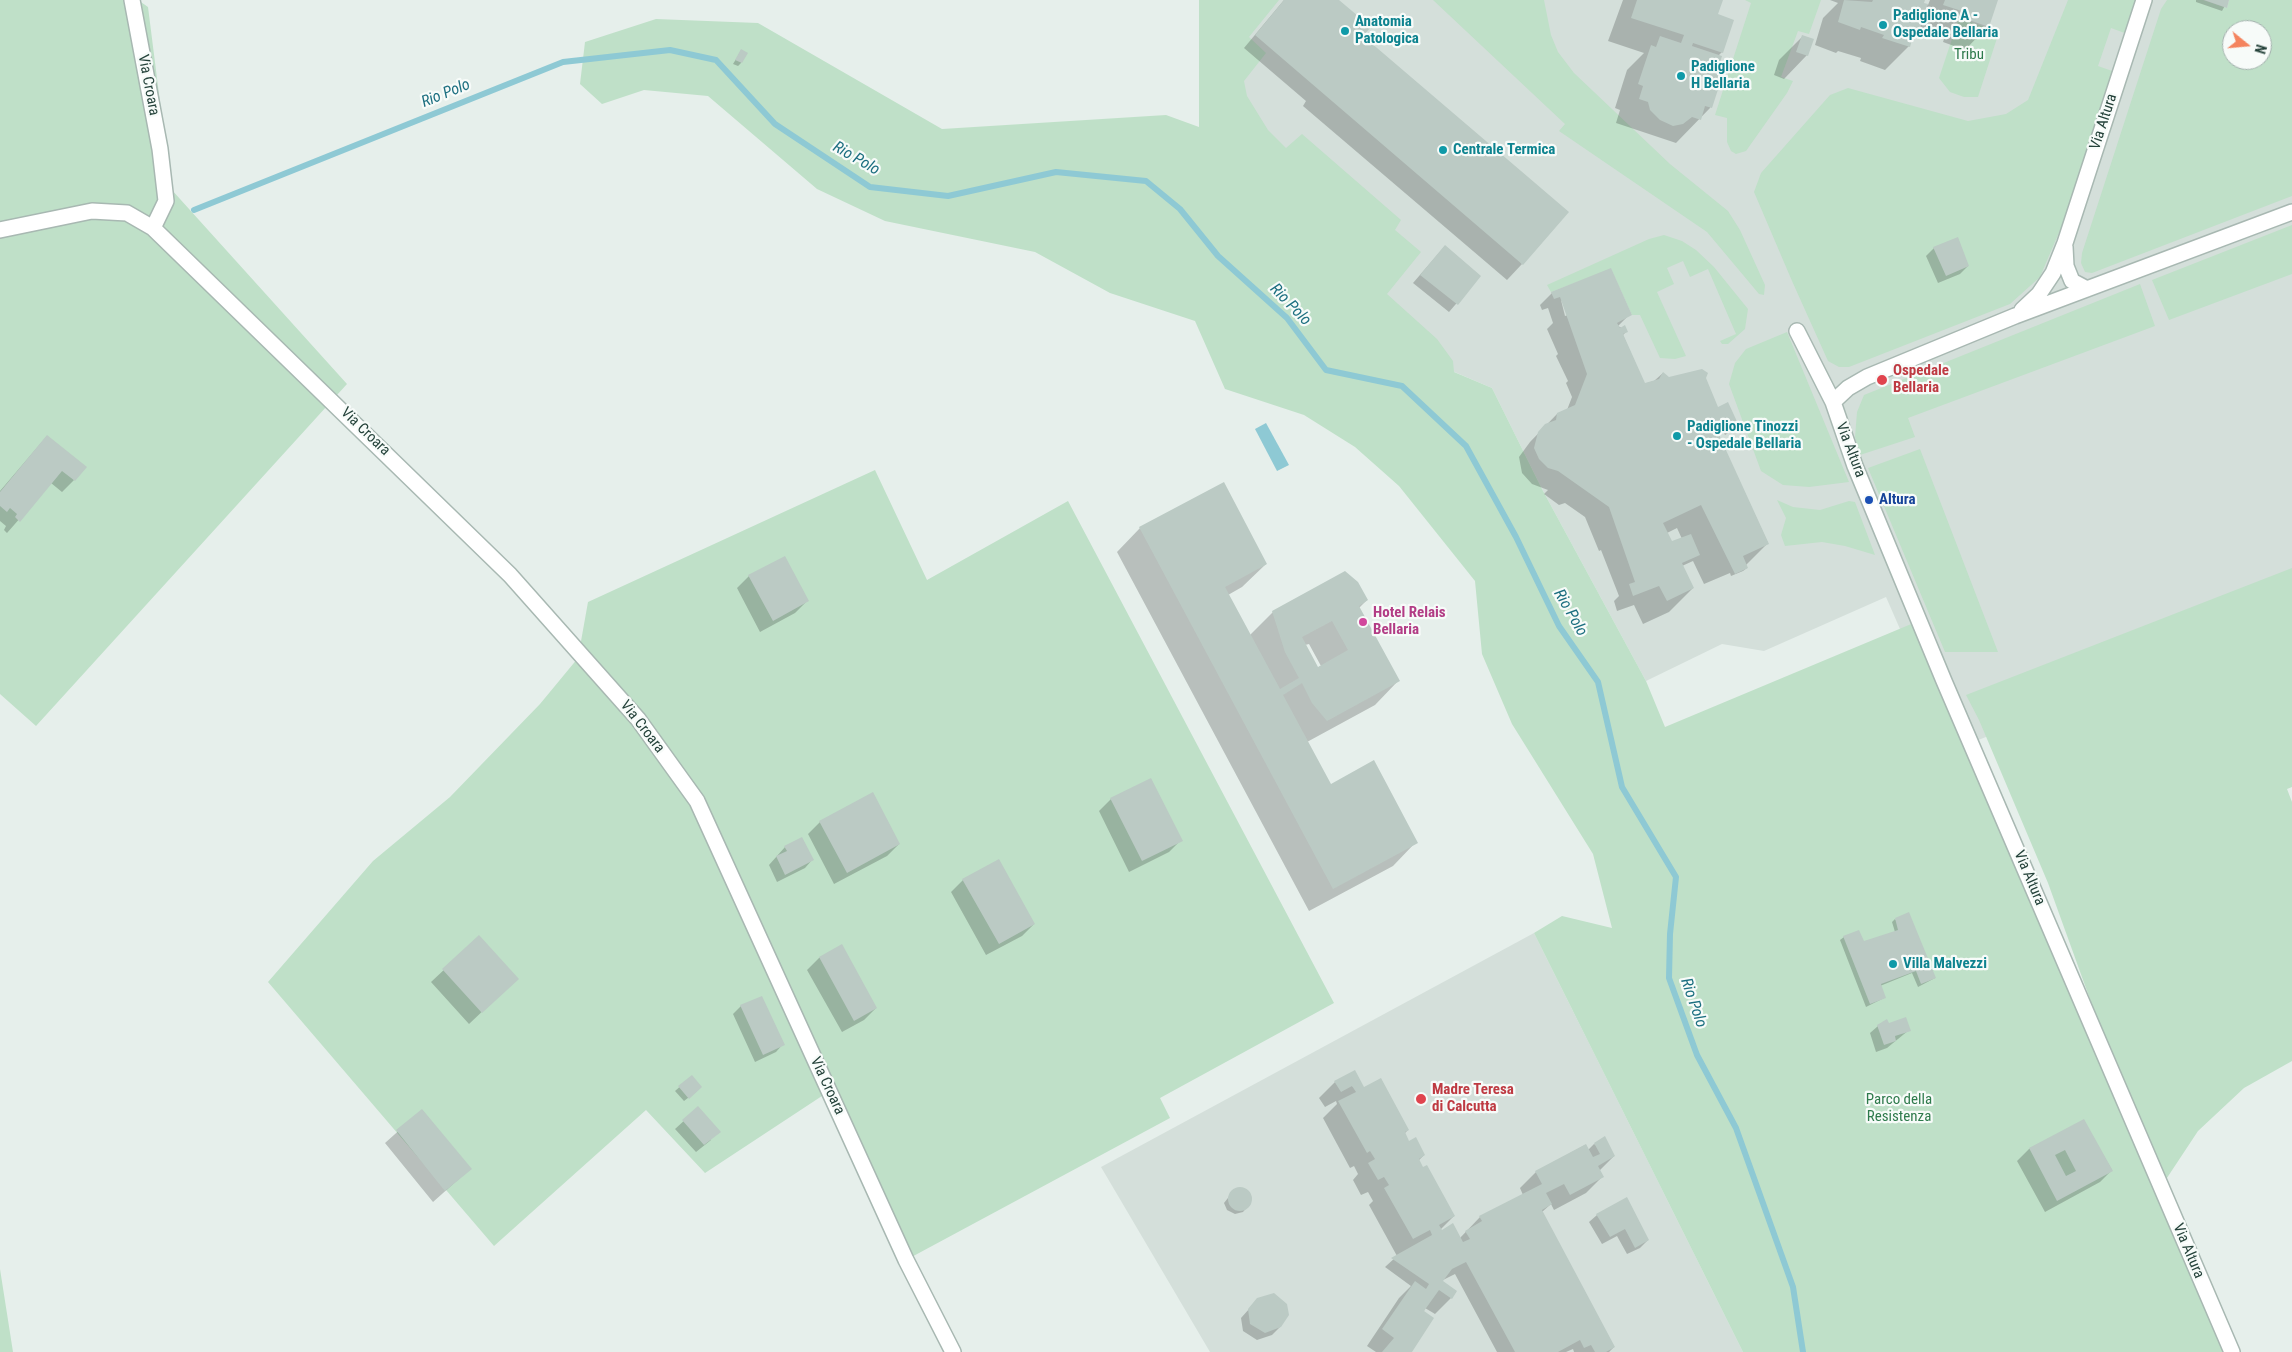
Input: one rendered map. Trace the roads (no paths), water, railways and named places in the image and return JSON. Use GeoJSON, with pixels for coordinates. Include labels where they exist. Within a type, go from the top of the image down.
{"type":"FeatureCollection","features":[{"type":"Feature","properties":{"kind":"street","name":"Via Croara"},"geometry":{"type":"LineString","coordinates":[[132,0],[160,149],[166,201],[153,228]]}},
{"type":"Feature","properties":{"kind":"street","name":"Via Altura"},"geometry":{"type":"LineString","coordinates":[[2015,316],[2039,294],[2053,273],[2065,243],[2144,0]]}},
{"type":"Feature","properties":{"kind":"street","name":"Via Croara"},"geometry":{"type":"LineString","coordinates":[[0,230],[92,210],[127,213],[153,228],[510,575],[638,719],[697,801],[906,1260],[952,1352]]}},
{"type":"Feature","properties":{"kind":"street","name":"Via Altura"},"geometry":{"type":"LineString","coordinates":[[1833,402],[1848,388],[1867,377],[2015,316],[2292,212]]}},
{"type":"Feature","properties":{"kind":"street","name":"Via Altura"},"geometry":{"type":"LineString","coordinates":[[2065,243],[2066,266],[2072,281],[2087,289]]}},
{"type":"Feature","properties":{"kind":"street","name":"Via Altura"},"geometry":{"type":"LineString","coordinates":[[1796,331],[1833,402],[1859,473],[1948,690],[2232,1352]]}},
{"type":"Feature","properties":{"kind":"water"},"geometry":{"type":"Polygon","coordinates":[[[1266,423],[1289,465],[1277,471],[1255,429],[1266,423]]]}},
{"type":"Feature","properties":{"kind":"waterway","name":"Rio Polo"},"geometry":{"type":"LineString","coordinates":[[194,210],[563,62],[670,50],[716,60],[775,124],[870,187],[948,196],[1056,172],[1146,181],[1180,209],[1218,256],[1287,318],[1326,370],[1402,386],[1466,446],[1516,537],[1559,626],[1598,682],[1622,787],[1676,877],[1670,934],[1669,978],[1697,1055],[1736,1128],[1793,1287],[1803,1352]]}},
{"type":"Feature","properties":{"kind":"place","name":"Padiglione A - Ospedale Bellaria"},"geometry":{"type":"Point","coordinates":[1883,25]}},
{"type":"Feature","properties":{"kind":"place","name":"Anatomia Patologica"},"geometry":{"type":"Point","coordinates":[1345,31]}},
{"type":"Feature","properties":{"kind":"place","name":"Padiglione H Bellaria"},"geometry":{"type":"Point","coordinates":[1681,76]}},
{"type":"Feature","properties":{"kind":"place","name":"Centrale Termica"},"geometry":{"type":"Point","coordinates":[1443,150]}},
{"type":"Feature","properties":{"kind":"place","name":"Ospedale Bellaria"},"geometry":{"type":"Point","coordinates":[1882,380]}},
{"type":"Feature","properties":{"kind":"place","name":"Padiglione Tinozzi - Ospedale Bellaria"},"geometry":{"type":"Point","coordinates":[1677,436]}},
{"type":"Feature","properties":{"kind":"place","name":"Altura"},"geometry":{"type":"Point","coordinates":[1869,500]}},
{"type":"Feature","properties":{"kind":"place","name":"Hotel Relais Bellaria"},"geometry":{"type":"Point","coordinates":[1363,622]}},
{"type":"Feature","properties":{"kind":"place","name":"Villa Malvezzi"},"geometry":{"type":"Point","coordinates":[1893,964]}},
{"type":"Feature","properties":{"kind":"place","name":"Madre Teresa di Calcutta"},"geometry":{"type":"Point","coordinates":[1421,1099]}},
{"type":"Feature","properties":{"kind":"park label","name":"Tribu"},"geometry":{"type":"Point","coordinates":[1969,55]}},
{"type":"Feature","properties":{"kind":"park label","name":"Parco della Resistenza"},"geometry":{"type":"Point","coordinates":[1899,1108]}}]}
